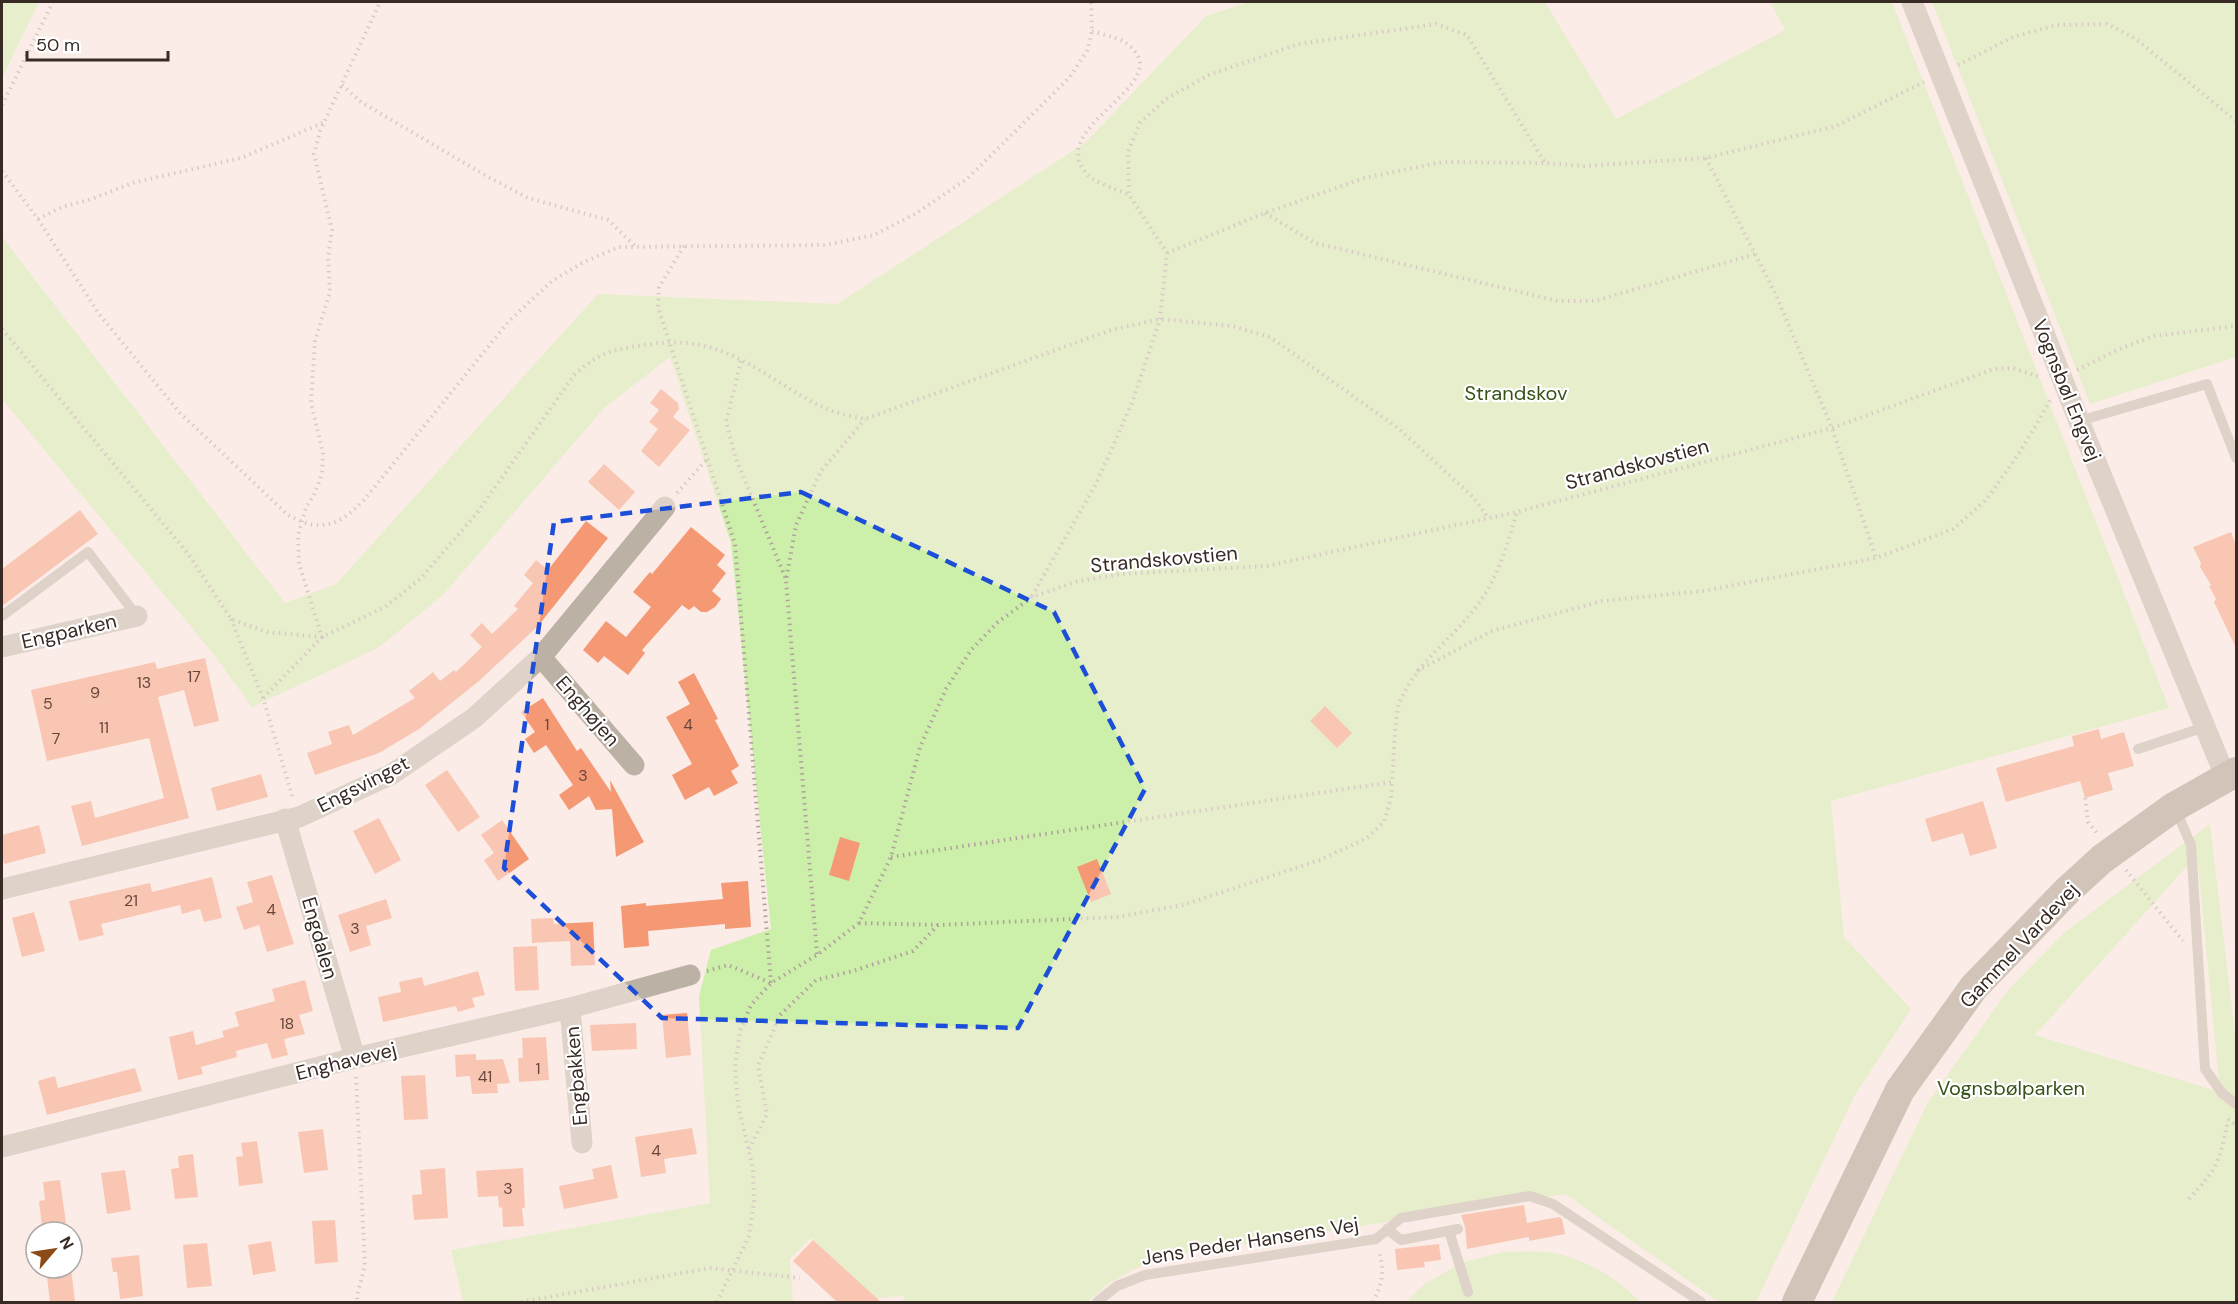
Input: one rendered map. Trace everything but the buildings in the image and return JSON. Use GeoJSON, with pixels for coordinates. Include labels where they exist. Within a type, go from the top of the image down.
{"type":"FeatureCollection","features":[{"type":"Feature","properties":{"kind":"street","name":"Vognsbøl Engvej"},"geometry":{"type":"LineString","coordinates":[[1912,2],[2079,421],[2205,727],[2231,775]]}},
{"type":"Feature","properties":{"kind":"street","name":"Engsvinget"},"geometry":{"type":"LineString","coordinates":[[2,889],[292,818],[392,774],[474,718],[541,657],[664,507]]}},
{"type":"Feature","properties":{"kind":"street","name":"Engparken"},"geometry":{"type":"LineString","coordinates":[[2,647],[137,616]]}},
{"type":"Feature","properties":{"kind":"street","name":"Enghøjen"},"geometry":{"type":"LineString","coordinates":[[541,657],[634,765]]}},
{"type":"Feature","properties":{"kind":"street","name":"Gammel Vardevej"},"geometry":{"type":"LineString","coordinates":[[1797,1302],[1900,1090],[1974,987],[2068,890],[2112,852],[2174,807],[2231,775]]}},
{"type":"Feature","properties":{"kind":"street","name":"Engdalen"},"geometry":{"type":"LineString","coordinates":[[292,818],[355,1058]]}},
{"type":"Feature","properties":{"kind":"street","name":"Enghavevej"},"geometry":{"type":"LineString","coordinates":[[2,1148],[355,1058],[570,1008],[690,975]]}},
{"type":"Feature","properties":{"kind":"street","name":"Engbakken"},"geometry":{"type":"LineString","coordinates":[[570,1008],[582,1143]]}},
{"type":"Feature","properties":{"kind":"lane"},"geometry":{"type":"LineString","coordinates":[[2079,421],[2207,384],[2236,458]]}},
{"type":"Feature","properties":{"kind":"lane"},"geometry":{"type":"LineString","coordinates":[[2,616],[88,552],[137,616]]}},
{"type":"Feature","properties":{"kind":"lane"},"geometry":{"type":"LineString","coordinates":[[2138,749],[2205,727]]}},
{"type":"Feature","properties":{"kind":"lane"},"geometry":{"type":"LineString","coordinates":[[2174,807],[2191,845],[2205,1069],[2222,1092],[2236,1104]]}},
{"type":"Feature","properties":{"kind":"lane","name":"Jens Peder Hansens Vej"},"geometry":{"type":"LineString","coordinates":[[1097,1302],[1117,1286],[1144,1275],[1376,1239],[1401,1218],[1530,1196],[1553,1204],[1701,1302]]}},
{"type":"Feature","properties":{"kind":"lane"},"geometry":{"type":"LineString","coordinates":[[1387,1229],[1401,1240],[1453,1230],[1468,1292]]}},
{"type":"Feature","properties":{"kind":"path"},"geometry":{"type":"LineString","coordinates":[[2,105],[53,2]]}},
{"type":"Feature","properties":{"kind":"path"},"geometry":{"type":"LineString","coordinates":[[322,637],[299,564],[298,535],[306,507],[314,495],[322,474],[323,453],[311,403],[315,340],[330,292],[328,257],[332,230],[314,154],[325,122],[380,2]]}},
{"type":"Feature","properties":{"kind":"path"},"geometry":{"type":"LineString","coordinates":[[2,171],[38,219],[99,314],[180,413],[288,515],[310,524],[329,524],[347,518],[364,500],[509,321],[552,281],[584,262],[619,247],[825,245],[874,235],[915,214],[967,179],[1070,77],[1087,51],[1092,31],[1091,2]]}},
{"type":"Feature","properties":{"kind":"path"},"geometry":{"type":"LineString","coordinates":[[1032,597],[1096,484],[1132,403],[1160,320],[1167,253],[1129,195],[1128,152],[1140,123],[1166,99],[1209,75],[1298,44],[1436,24],[1467,35],[1545,163]]}},
{"type":"Feature","properties":{"kind":"path"},"geometry":{"type":"LineString","coordinates":[[1167,253],[1265,213],[1365,178],[1443,162],[1545,163],[1584,166],[1706,158],[1836,126],[2013,37],[2056,25],[2107,24],[2136,39],[2236,121]]}},
{"type":"Feature","properties":{"kind":"path"},"geometry":{"type":"LineString","coordinates":[[1092,31],[1125,43],[1134,51],[1140,62],[1137,75],[1120,98],[1085,132],[1078,148],[1078,163],[1089,177],[1129,195]]}},
{"type":"Feature","properties":{"kind":"path"},"geometry":{"type":"LineString","coordinates":[[342,85],[361,102],[483,174],[528,198],[608,220],[635,246]]}},
{"type":"Feature","properties":{"kind":"path"},"geometry":{"type":"LineString","coordinates":[[38,219],[62,207],[92,200],[132,183],[241,158],[325,122]]}},
{"type":"Feature","properties":{"kind":"path"},"geometry":{"type":"LineString","coordinates":[[1706,158],[1776,295],[1832,428],[1876,558]]}},
{"type":"Feature","properties":{"kind":"path"},"geometry":{"type":"LineString","coordinates":[[1265,213],[1316,243],[1558,301],[1595,301],[1755,254]]}},
{"type":"Feature","properties":{"kind":"path"},"geometry":{"type":"LineString","coordinates":[[685,245],[659,287],[658,307],[735,544],[771,983],[728,965],[690,975]]}},
{"type":"Feature","properties":{"kind":"path"},"geometry":{"type":"LineString","coordinates":[[817,955],[786,579],[796,525],[821,471],[865,419],[1111,330],[1160,320],[1232,326],[1270,337],[1398,428],[1474,498],[1488,518]]}},
{"type":"Feature","properties":{"kind":"path"},"geometry":{"type":"LineString","coordinates":[[1418,671],[1492,631],[1602,601],[1702,591],[1876,558],[1953,528],[1987,499],[2022,449],[2062,378],[2119,349],[2154,336],[2236,326]]}},
{"type":"Feature","properties":{"kind":"path"},"geometry":{"type":"LineString","coordinates":[[2,329],[189,555],[231,619],[262,698],[292,818]]}},
{"type":"Feature","properties":{"kind":"path"},"geometry":{"type":"LineString","coordinates":[[262,698],[322,637],[385,608],[421,578],[477,513],[574,375],[592,358],[616,349],[669,342],[696,344],[741,361],[826,409],[865,419]]}},
{"type":"Feature","properties":{"kind":"path"},"geometry":{"type":"LineString","coordinates":[[741,361],[726,423],[736,459],[786,579]]}},
{"type":"Feature","properties":{"kind":"path","name":"Strandskovstien"},"geometry":{"type":"LineString","coordinates":[[717,1302],[749,1236],[754,1201],[753,1169],[738,1105],[735,1068],[740,1031],[751,1005],[771,983],[817,955],[859,923],[891,857],[920,747],[946,689],[971,650],[998,622],[1032,597],[1075,582],[1120,574],[1267,566],[1517,512],[1832,428],[1994,369],[2012,368],[2043,377],[2062,378]]}},
{"type":"Feature","properties":{"kind":"path"},"geometry":{"type":"LineString","coordinates":[[664,507],[707,459]]}},
{"type":"Feature","properties":{"kind":"path"},"geometry":{"type":"LineString","coordinates":[[859,923],[939,925],[1118,917],[1183,905],[1320,860],[1368,838],[1384,822],[1391,798],[1398,706],[1418,671],[1477,606],[1494,580],[1505,555],[1517,512]]}},
{"type":"Feature","properties":{"kind":"path"},"geometry":{"type":"LineString","coordinates":[[231,619],[267,632],[322,637]]}},
{"type":"Feature","properties":{"kind":"path"},"geometry":{"type":"LineString","coordinates":[[891,857],[1392,782]]}},
{"type":"Feature","properties":{"kind":"path"},"geometry":{"type":"LineString","coordinates":[[2085,798],[2088,822],[2199,960]]}},
{"type":"Feature","properties":{"kind":"path"},"geometry":{"type":"LineString","coordinates":[[749,1150],[767,1114],[758,1066],[780,1015],[816,980],[853,971],[913,951],[939,925]]}},
{"type":"Feature","properties":{"kind":"path"},"geometry":{"type":"LineString","coordinates":[[355,1058],[365,1266],[357,1302]]}},
{"type":"Feature","properties":{"kind":"path"},"geometry":{"type":"LineString","coordinates":[[2189,1199],[2210,1177],[2221,1156],[2228,1120]]}},
{"type":"Feature","properties":{"kind":"path"},"geometry":{"type":"LineString","coordinates":[[1373,1302],[1379,1289],[1384,1267],[1376,1239]]}},
{"type":"Feature","properties":{"kind":"path"},"geometry":{"type":"LineString","coordinates":[[521,1302],[710,1268],[800,1278]]}},
{"type":"Feature","properties":{"kind":"highlighted area"},"geometry":{"type":"Polygon","coordinates":[[[801,492],[1054,612],[1145,789],[1018,1028],[662,1018],[504,868],[554,522],[801,492]]]}},
{"type":"Feature","properties":{"kind":"green space"},"geometry":{"type":"Polygon","coordinates":[[[2,2],[39,2],[2,78],[2,2]]]}},
{"type":"Feature","properties":{"kind":"green space","name":"Strandskov"},"geometry":{"type":"Polygon","coordinates":[[[1249,2],[1545,2],[1616,119],[1785,30],[1770,2],[1892,2],[2169,708],[1831,801],[1844,937],[1911,1009],[1855,1095],[1756,1302],[1719,1302],[1565,1194],[1156,1258],[1109,1283],[1087,1302],[903,1302],[904,1296],[876,1298],[811,1238],[790,1259],[793,1302],[463,1302],[451,1250],[710,1203],[699,996],[711,950],[771,929],[731,543],[670,357],[605,407],[443,595],[378,648],[252,707],[211,651],[2,399],[2,237],[285,603],[336,584],[598,294],[837,304],[1085,143],[1206,16],[1249,2]]]}},
{"type":"Feature","properties":{"kind":"green space"},"geometry":{"type":"Polygon","coordinates":[[[1932,2],[2236,2],[2236,357],[2090,404],[1932,2]]]}},
{"type":"Feature","properties":{"kind":"green space","name":"Vognsbølparken"},"geometry":{"type":"Polygon","coordinates":[[[2210,824],[2236,1042],[2236,1302],[1832,1302],[1928,1102],[2009,989],[2066,931],[2210,824]],[[2197,855],[2035,1035],[2220,1092],[2197,855]]]}},
{"type":"Feature","properties":{"kind":"green space"},"geometry":{"type":"Polygon","coordinates":[[[1503,1252],[1546,1252],[1572,1258],[1609,1276],[1640,1302],[1406,1302],[1423,1285],[1461,1263],[1503,1252]]]}}]}
